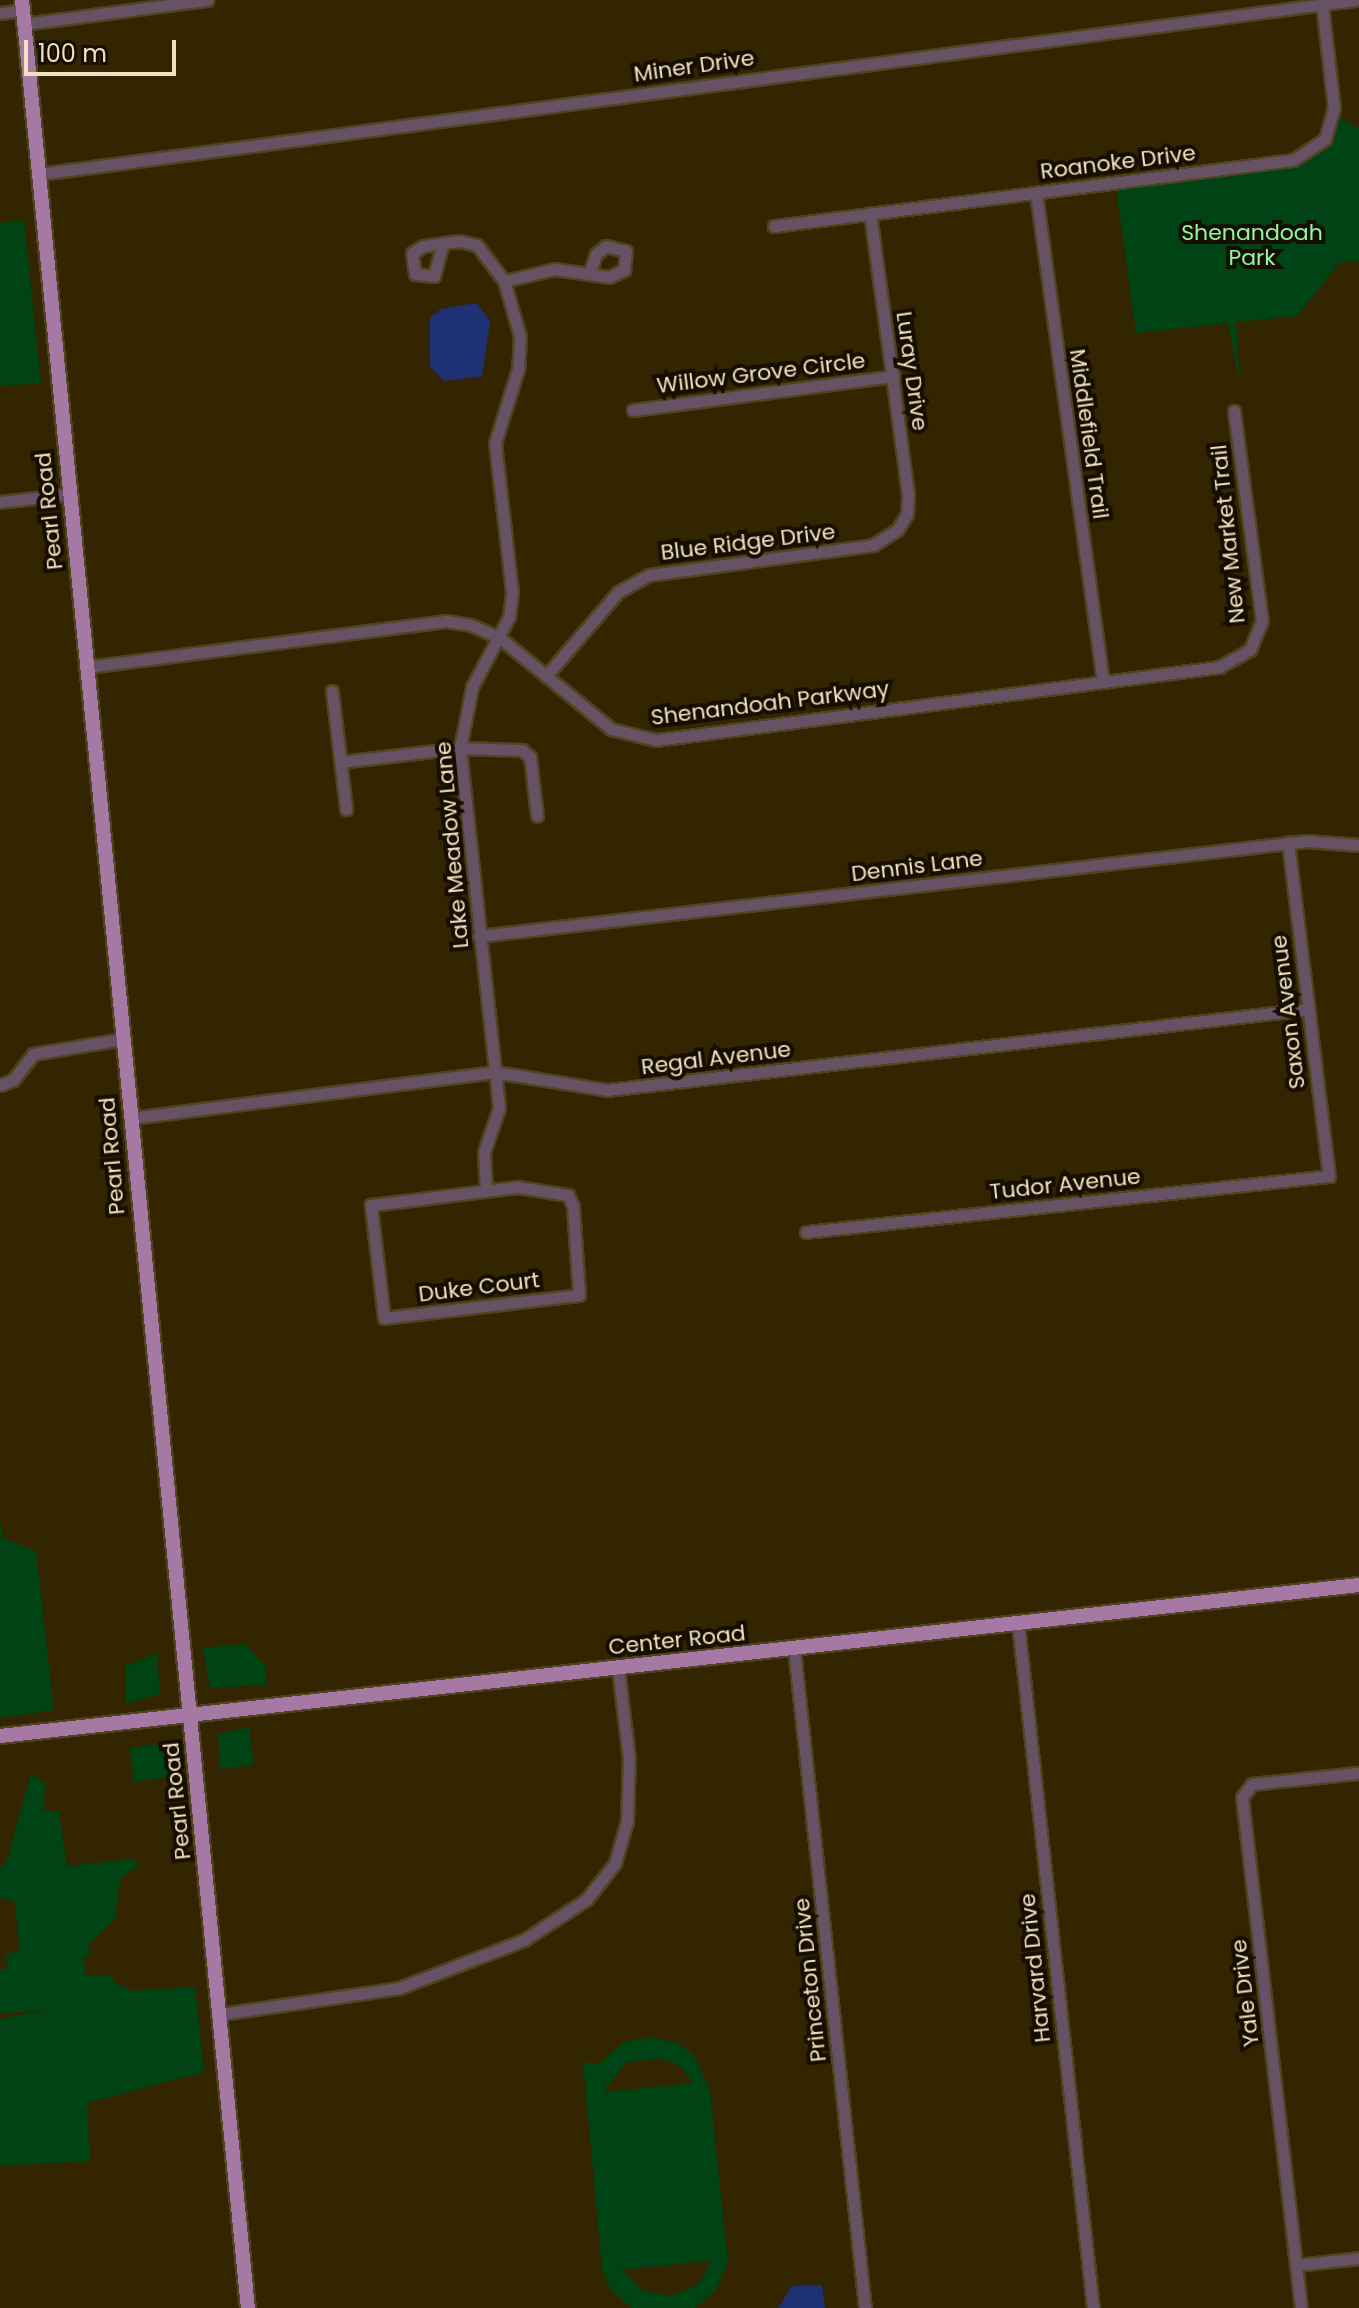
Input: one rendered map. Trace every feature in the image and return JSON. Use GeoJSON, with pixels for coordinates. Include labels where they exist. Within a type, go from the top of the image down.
{"type":"FeatureCollection","features":[{"type":"Feature","properties":{"kind":"main road","name":"Pearl Road"},"geometry":{"type":"LineString","coordinates":[[23,12],[248,2308]]}},
{"type":"Feature","properties":{"kind":"main road","name":"Center Road"},"geometry":{"type":"LineString","coordinates":[[0,1736],[1359,1585]]}},
{"type":"Feature","properties":{"kind":"street"},"geometry":{"type":"LineString","coordinates":[[0,13],[207,0]]}},
{"type":"Feature","properties":{"kind":"street","name":"Miner Drive"},"geometry":{"type":"LineString","coordinates":[[39,174],[1355,0]]}},
{"type":"Feature","properties":{"kind":"street","name":"Roanoke Drive"},"geometry":{"type":"LineString","coordinates":[[774,226],[1293,160],[1325,139],[1334,108],[1322,4]]}},
{"type":"Feature","properties":{"kind":"street","name":"Middlefield Trail"},"geometry":{"type":"LineString","coordinates":[[1036,193],[1103,680]]}},
{"type":"Feature","properties":{"kind":"street","name":"Luray Drive"},"geometry":{"type":"LineString","coordinates":[[870,214],[908,494],[907,514],[897,530]]}},
{"type":"Feature","properties":{"kind":"street","name":"Lake Meadow Lane"},"geometry":{"type":"LineString","coordinates":[[442,246],[459,241],[477,245],[504,281],[517,319],[521,353],[495,443],[512,593],[500,638],[472,687],[460,748],[499,1108],[484,1152],[486,1191]]}},
{"type":"Feature","properties":{"kind":"street"},"geometry":{"type":"LineString","coordinates":[[504,281],[539,270],[589,274]]}},
{"type":"Feature","properties":{"kind":"street","name":"Willow Grove Circle"},"geometry":{"type":"LineString","coordinates":[[633,410],[894,376]]}},
{"type":"Feature","properties":{"kind":"street","name":"New Market Trail"},"geometry":{"type":"LineString","coordinates":[[1234,411],[1262,621],[1250,650]]}},
{"type":"Feature","properties":{"kind":"street"},"geometry":{"type":"LineString","coordinates":[[0,502],[69,494]]}},
{"type":"Feature","properties":{"kind":"street","name":"Blue Ridge Drive"},"geometry":{"type":"LineString","coordinates":[[546,676],[618,592],[649,575],[873,545],[897,530]]}},
{"type":"Feature","properties":{"kind":"street","name":"Shenandoah Parkway"},"geometry":{"type":"LineString","coordinates":[[87,667],[446,621],[471,625],[500,638],[611,729],[656,740],[1219,667],[1250,650]]}},
{"type":"Feature","properties":{"kind":"street"},"geometry":{"type":"LineString","coordinates":[[332,691],[346,809]]}},
{"type":"Feature","properties":{"kind":"street"},"geometry":{"type":"LineString","coordinates":[[340,762],[460,748],[527,752],[537,816]]}},
{"type":"Feature","properties":{"kind":"street","name":"Dennis Lane"},"geometry":{"type":"LineString","coordinates":[[479,936],[1288,843],[1359,845]]}},
{"type":"Feature","properties":{"kind":"street","name":"Saxon Avenue"},"geometry":{"type":"LineString","coordinates":[[1288,843],[1329,1176]]}},
{"type":"Feature","properties":{"kind":"street","name":"Regal Avenue"},"geometry":{"type":"LineString","coordinates":[[131,1118],[495,1072],[607,1090],[1308,1009]]}},
{"type":"Feature","properties":{"kind":"street"},"geometry":{"type":"LineString","coordinates":[[0,1085],[13,1080],[33,1054],[123,1039]]}},
{"type":"Feature","properties":{"kind":"street","name":"Tudor Avenue"},"geometry":{"type":"LineString","coordinates":[[806,1232],[1329,1176]]}},
{"type":"Feature","properties":{"kind":"street","name":"Duke Court"},"geometry":{"type":"LineString","coordinates":[[518,1187],[568,1195],[573,1206],[579,1295],[384,1318],[371,1205],[486,1191],[518,1187]]}},
{"type":"Feature","properties":{"kind":"street","name":"Harvard Drive"},"geometry":{"type":"LineString","coordinates":[[1018,1623],[1093,2308]]}},
{"type":"Feature","properties":{"kind":"street","name":"Princeton Drive"},"geometry":{"type":"LineString","coordinates":[[794,1649],[865,2308]]}},
{"type":"Feature","properties":{"kind":"street"},"geometry":{"type":"LineString","coordinates":[[221,2014],[399,1988],[524,1940],[587,1899],[615,1863],[627,1821],[629,1769],[618,1668]]}},
{"type":"Feature","properties":{"kind":"street","name":"Yale Drive"},"geometry":{"type":"LineString","coordinates":[[1301,2308],[1242,1797],[1252,1784],[1359,1773]]}},
{"type":"Feature","properties":{"kind":"street"},"geometry":{"type":"LineString","coordinates":[[1297,2265],[1359,2258]]}},
{"type":"Feature","properties":{"kind":"green space","name":"Shenandoah Park"},"geometry":{"type":"Polygon","coordinates":[[[1338,117],[1359,128],[1359,261],[1339,263],[1297,316],[1236,322],[1240,386],[1228,323],[1136,333],[1116,187],[1299,163],[1320,153],[1338,117]]]}},
{"type":"Feature","properties":{"kind":"green space"},"geometry":{"type":"Polygon","coordinates":[[[24,220],[41,383],[0,386],[0,223],[24,220]]]}},
{"type":"Feature","properties":{"kind":"green space"},"geometry":{"type":"Polygon","coordinates":[[[0,1519],[2,1538],[36,1551],[54,1710],[0,1718],[0,1519]]]}},
{"type":"Feature","properties":{"kind":"green space"},"geometry":{"type":"Polygon","coordinates":[[[245,1644],[265,1665],[266,1685],[210,1688],[203,1648],[245,1644]]]}},
{"type":"Feature","properties":{"kind":"green space"},"geometry":{"type":"Polygon","coordinates":[[[157,1653],[160,1694],[126,1704],[126,1666],[157,1653]]]}},
{"type":"Feature","properties":{"kind":"green space"},"geometry":{"type":"Polygon","coordinates":[[[249,1727],[254,1765],[220,1769],[218,1734],[249,1727]]]}},
{"type":"Feature","properties":{"kind":"green space"},"geometry":{"type":"Polygon","coordinates":[[[159,1744],[171,1748],[175,1776],[134,1782],[130,1748],[159,1744]]]}},
{"type":"Feature","properties":{"kind":"green space"},"geometry":{"type":"Polygon","coordinates":[[[31,1774],[45,1783],[44,1810],[59,1812],[67,1866],[134,1859],[138,1866],[120,1879],[115,1919],[88,1945],[91,1956],[83,1957],[86,1975],[110,1975],[116,1984],[134,1991],[195,1987],[204,2072],[87,2103],[90,2161],[0,2166],[0,2019],[51,2009],[0,2014],[0,1970],[8,1967],[5,1956],[20,1949],[14,1901],[0,1897],[0,1868],[7,1860],[31,1774]]]}},
{"type":"Feature","properties":{"kind":"green space"},"geometry":{"type":"Polygon","coordinates":[[[652,2037],[679,2044],[694,2056],[710,2090],[728,2263],[715,2291],[695,2308],[632,2308],[611,2290],[602,2269],[583,2062],[598,2064],[624,2042],[652,2037]],[[660,2058],[627,2062],[603,2092],[694,2083],[679,2066],[660,2058]],[[712,2260],[622,2270],[643,2291],[672,2296],[699,2284],[712,2260]]]}},
{"type":"Feature","properties":{"kind":"water"},"geometry":{"type":"Polygon","coordinates":[[[477,303],[490,321],[482,376],[444,381],[430,366],[430,318],[441,309],[477,303]]]}},
{"type":"Feature","properties":{"kind":"water"},"geometry":{"type":"Polygon","coordinates":[[[822,2285],[825,2308],[778,2308],[792,2286],[822,2285]]]}}]}
